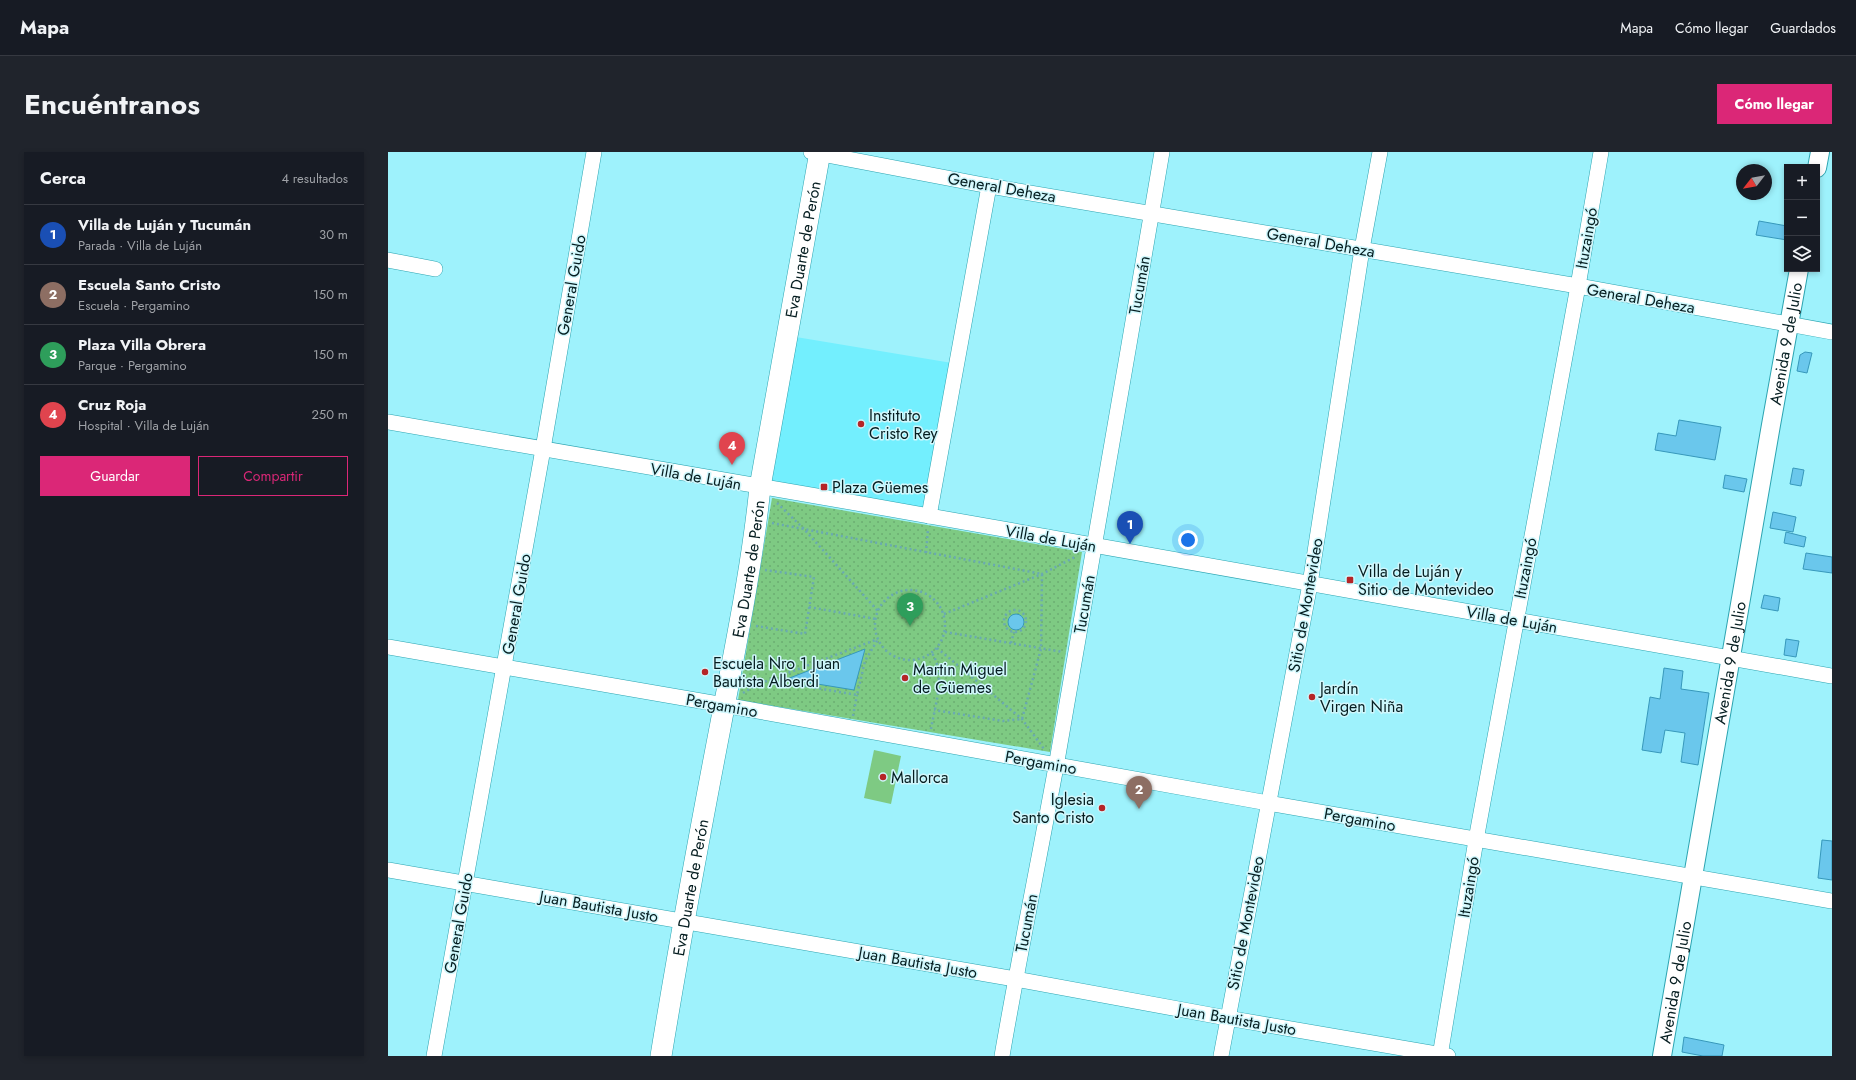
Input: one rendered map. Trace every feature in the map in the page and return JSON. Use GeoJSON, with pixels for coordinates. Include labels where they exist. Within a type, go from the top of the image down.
{"type":"FeatureCollection","features":[{"type":"Feature","properties":{"kind":"main road","name":"Eva Duarte de Perón"},"geometry":{"type":"LineString","coordinates":[[661,1056],[683,921],[740,623],[757,521],[760,487],[817,153]]}},
{"type":"Feature","properties":{"kind":"street","name":"General Guido"},"geometry":{"type":"LineString","coordinates":[[434,1056],[544,450],[594,152]]}},
{"type":"Feature","properties":{"kind":"street","name":"Tucumán"},"geometry":{"type":"LineString","coordinates":[[1002,1056],[1095,546],[1162,152]]}},
{"type":"Feature","properties":{"kind":"street","name":"Sitio de Montevideo"},"geometry":{"type":"LineString","coordinates":[[1220,1056],[1310,584],[1362,249],[1380,152]]}},
{"type":"Feature","properties":{"kind":"street","name":"Ituzaingó"},"geometry":{"type":"LineString","coordinates":[[1443,1056],[1476,840],[1578,286],[1601,152]]}},
{"type":"Feature","properties":{"kind":"street"},"geometry":{"type":"LineString","coordinates":[[1818,164],[1820,152]]}},
{"type":"Feature","properties":{"kind":"street","name":"General Deheza"},"geometry":{"type":"LineString","coordinates":[[817,153],[989,186],[1578,286],[1832,332]]}},
{"type":"Feature","properties":{"kind":"street"},"geometry":{"type":"LineString","coordinates":[[929,516],[989,186]]}},
{"type":"Feature","properties":{"kind":"street"},"geometry":{"type":"LineString","coordinates":[[388,260],[435,269]]}},
{"type":"Feature","properties":{"kind":"street","name":"Avenida 9 de Julio"},"geometry":{"type":"LineString","coordinates":[[1662,1056],[1694,877],[1730,657],[1798,272]]}},
{"type":"Feature","properties":{"kind":"street","name":"Villa de Luján"},"geometry":{"type":"LineString","coordinates":[[388,422],[1832,676]]}},
{"type":"Feature","properties":{"kind":"street","name":"Pergamino"},"geometry":{"type":"LineString","coordinates":[[388,647],[724,705],[1476,840],[1832,901]]}},
{"type":"Feature","properties":{"kind":"street","name":"Juan Bautista Justo"},"geometry":{"type":"LineString","coordinates":[[388,870],[1015,979],[1443,1056]]}},
{"type":"Feature","properties":{"kind":"path"},"geometry":{"type":"LineString","coordinates":[[760,487],[804,528],[878,611]]}},
{"type":"Feature","properties":{"kind":"path"},"geometry":{"type":"LineString","coordinates":[[926,553],[929,516]]}},
{"type":"Feature","properties":{"kind":"path"},"geometry":{"type":"LineString","coordinates":[[757,521],[804,528],[926,553],[1042,574]]}},
{"type":"Feature","properties":{"kind":"path"},"geometry":{"type":"LineString","coordinates":[[944,614],[1042,574],[1095,546]]}},
{"type":"Feature","properties":{"kind":"path"},"geometry":{"type":"LineString","coordinates":[[740,623],[805,634],[814,577],[749,567]]}},
{"type":"Feature","properties":{"kind":"path"},"geometry":{"type":"LineString","coordinates":[[1022,719],[1041,649],[1042,574]]}},
{"type":"Feature","properties":{"kind":"path"},"geometry":{"type":"LineString","coordinates":[[911,590],[922,592],[939,604],[944,614],[945,632],[937,648],[932,653],[917,659],[901,659],[892,655],[883,648],[878,639],[876,632],[876,618],[878,611],[883,602],[891,595],[901,591],[911,590]]}},
{"type":"Feature","properties":{"kind":"path"},"geometry":{"type":"LineString","coordinates":[[809,607],[876,618]]}},
{"type":"Feature","properties":{"kind":"path"},"geometry":{"type":"LineString","coordinates":[[1018,611],[1024,615],[1026,622],[1021,631],[1014,632],[1006,627],[1004,620],[1008,613],[1018,611]]}},
{"type":"Feature","properties":{"kind":"path"},"geometry":{"type":"LineString","coordinates":[[945,632],[1075,655]]}},
{"type":"Feature","properties":{"kind":"path"},"geometry":{"type":"LineString","coordinates":[[1011,643],[1014,632]]}},
{"type":"Feature","properties":{"kind":"path"},"geometry":{"type":"LineString","coordinates":[[724,705],[756,685],[878,639]]}},
{"type":"Feature","properties":{"kind":"path"},"geometry":{"type":"LineString","coordinates":[[852,728],[857,695],[865,661],[878,639]]}},
{"type":"Feature","properties":{"kind":"path"},"geometry":{"type":"LineString","coordinates":[[937,648],[1022,719],[1056,764]]}},
{"type":"Feature","properties":{"kind":"path"},"geometry":{"type":"LineString","coordinates":[[929,742],[939,677],[937,663],[932,653]]}},
{"type":"Feature","properties":{"kind":"path"},"geometry":{"type":"LineString","coordinates":[[770,680],[857,695]]}},
{"type":"Feature","properties":{"kind":"path"},"geometry":{"type":"LineString","coordinates":[[934,710],[1002,722],[1022,719]]}},
{"type":"Feature","properties":{"kind":"shaded area","name":"Instituto Cristo Rey"},"geometry":{"type":"Polygon","coordinates":[[[796,337],[952,363],[924,511],[771,484],[796,337]]]}},
{"type":"Feature","properties":{"kind":"green space"},"geometry":{"type":"Polygon","coordinates":[[[772,498],[1082,552],[1050,752],[738,700],[772,498]]]}},
{"type":"Feature","properties":{"kind":"green space","name":"Mallorca"},"geometry":{"type":"Polygon","coordinates":[[[874,750],[901,756],[891,804],[864,798],[874,750]]]}},
{"type":"Feature","properties":{"kind":"building"},"geometry":{"type":"Polygon","coordinates":[[[1759,221],[1784,225],[1784,240],[1756,235],[1759,221]]]}},
{"type":"Feature","properties":{"kind":"building"},"geometry":{"type":"Polygon","coordinates":[[[1805,352],[1812,353],[1807,373],[1797,371],[1800,355],[1805,352]]]}},
{"type":"Feature","properties":{"kind":"building"},"geometry":{"type":"Polygon","coordinates":[[[1679,420],[1721,427],[1715,460],[1655,450],[1658,433],[1676,436],[1679,420]]]}},
{"type":"Feature","properties":{"kind":"building"},"geometry":{"type":"Polygon","coordinates":[[[1793,468],[1804,470],[1801,486],[1790,484],[1793,468]]]}},
{"type":"Feature","properties":{"kind":"building"},"geometry":{"type":"Polygon","coordinates":[[[1725,475],[1747,479],[1744,492],[1723,488],[1725,475]]]}},
{"type":"Feature","properties":{"kind":"building"},"geometry":{"type":"Polygon","coordinates":[[[1773,512],[1796,517],[1793,532],[1770,528],[1773,512]]]}},
{"type":"Feature","properties":{"kind":"building"},"geometry":{"type":"Polygon","coordinates":[[[1786,532],[1806,537],[1804,547],[1784,543],[1786,532]]]}},
{"type":"Feature","properties":{"kind":"building"},"geometry":{"type":"Polygon","coordinates":[[[1806,553],[1832,557],[1832,573],[1803,569],[1806,553]]]}},
{"type":"Feature","properties":{"kind":"building"},"geometry":{"type":"Polygon","coordinates":[[[1764,595],[1780,598],[1778,611],[1761,608],[1764,595]]]}},
{"type":"Feature","properties":{"kind":"building"},"geometry":{"type":"Polygon","coordinates":[[[1016,614],[1023,619],[1024,622],[1019,629],[1016,630],[1009,625],[1008,622],[1013,615],[1016,614]]]}},
{"type":"Feature","properties":{"kind":"building"},"geometry":{"type":"Polygon","coordinates":[[[1786,639],[1799,641],[1796,657],[1784,655],[1786,639]]]}},
{"type":"Feature","properties":{"kind":"building"},"geometry":{"type":"Polygon","coordinates":[[[865,649],[854,690],[787,679],[865,649]]]}},
{"type":"Feature","properties":{"kind":"building"},"geometry":{"type":"Polygon","coordinates":[[[1664,668],[1683,671],[1681,689],[1709,693],[1698,765],[1681,762],[1685,733],[1665,730],[1661,753],[1642,750],[1650,697],[1660,699],[1664,668]]]}},
{"type":"Feature","properties":{"kind":"building"},"geometry":{"type":"Polygon","coordinates":[[[1822,840],[1832,841],[1832,880],[1818,878],[1822,840]]]}},
{"type":"Feature","properties":{"kind":"building"},"geometry":{"type":"Polygon","coordinates":[[[1684,1037],[1724,1045],[1722,1056],[1703,1056],[1682,1052],[1684,1037]]]}},
{"type":"Feature","properties":{"kind":"place","name":"Instituto Cristo Rey"},"geometry":{"type":"Point","coordinates":[861,424]}},
{"type":"Feature","properties":{"kind":"place","name":"Cruz Roja"},"geometry":{"type":"Point","coordinates":[732,465]}},
{"type":"Feature","properties":{"kind":"place","name":"Plaza Güemes"},"geometry":{"type":"Point","coordinates":[824,487]}},
{"type":"Feature","properties":{"kind":"place","name":"Villa de Luján y Tucumán"},"geometry":{"type":"Point","coordinates":[1130,544]}},
{"type":"Feature","properties":{"kind":"place","name":"Villa de Luján y Sitio de Montevideo"},"geometry":{"type":"Point","coordinates":[1350,580]}},
{"type":"Feature","properties":{"kind":"place","name":"Plaza Villa Obrera"},"geometry":{"type":"Point","coordinates":[910,626]}},
{"type":"Feature","properties":{"kind":"place","name":"Escuela Nro 1 Juan Bautista Alberdi"},"geometry":{"type":"Point","coordinates":[705,672]}},
{"type":"Feature","properties":{"kind":"place","name":"Martin Miguel de Güemes"},"geometry":{"type":"Point","coordinates":[905,678]}},
{"type":"Feature","properties":{"kind":"place","name":"Jardín Virgen Niña"},"geometry":{"type":"Point","coordinates":[1312,697]}},
{"type":"Feature","properties":{"kind":"place","name":"Mallorca"},"geometry":{"type":"Point","coordinates":[883,777]}},
{"type":"Feature","properties":{"kind":"place","name":"Iglesia Santo Cristo"},"geometry":{"type":"Point","coordinates":[1102,808]}},
{"type":"Feature","properties":{"kind":"place","name":"Escuela Santo Cristo"},"geometry":{"type":"Point","coordinates":[1139,809]}}]}
